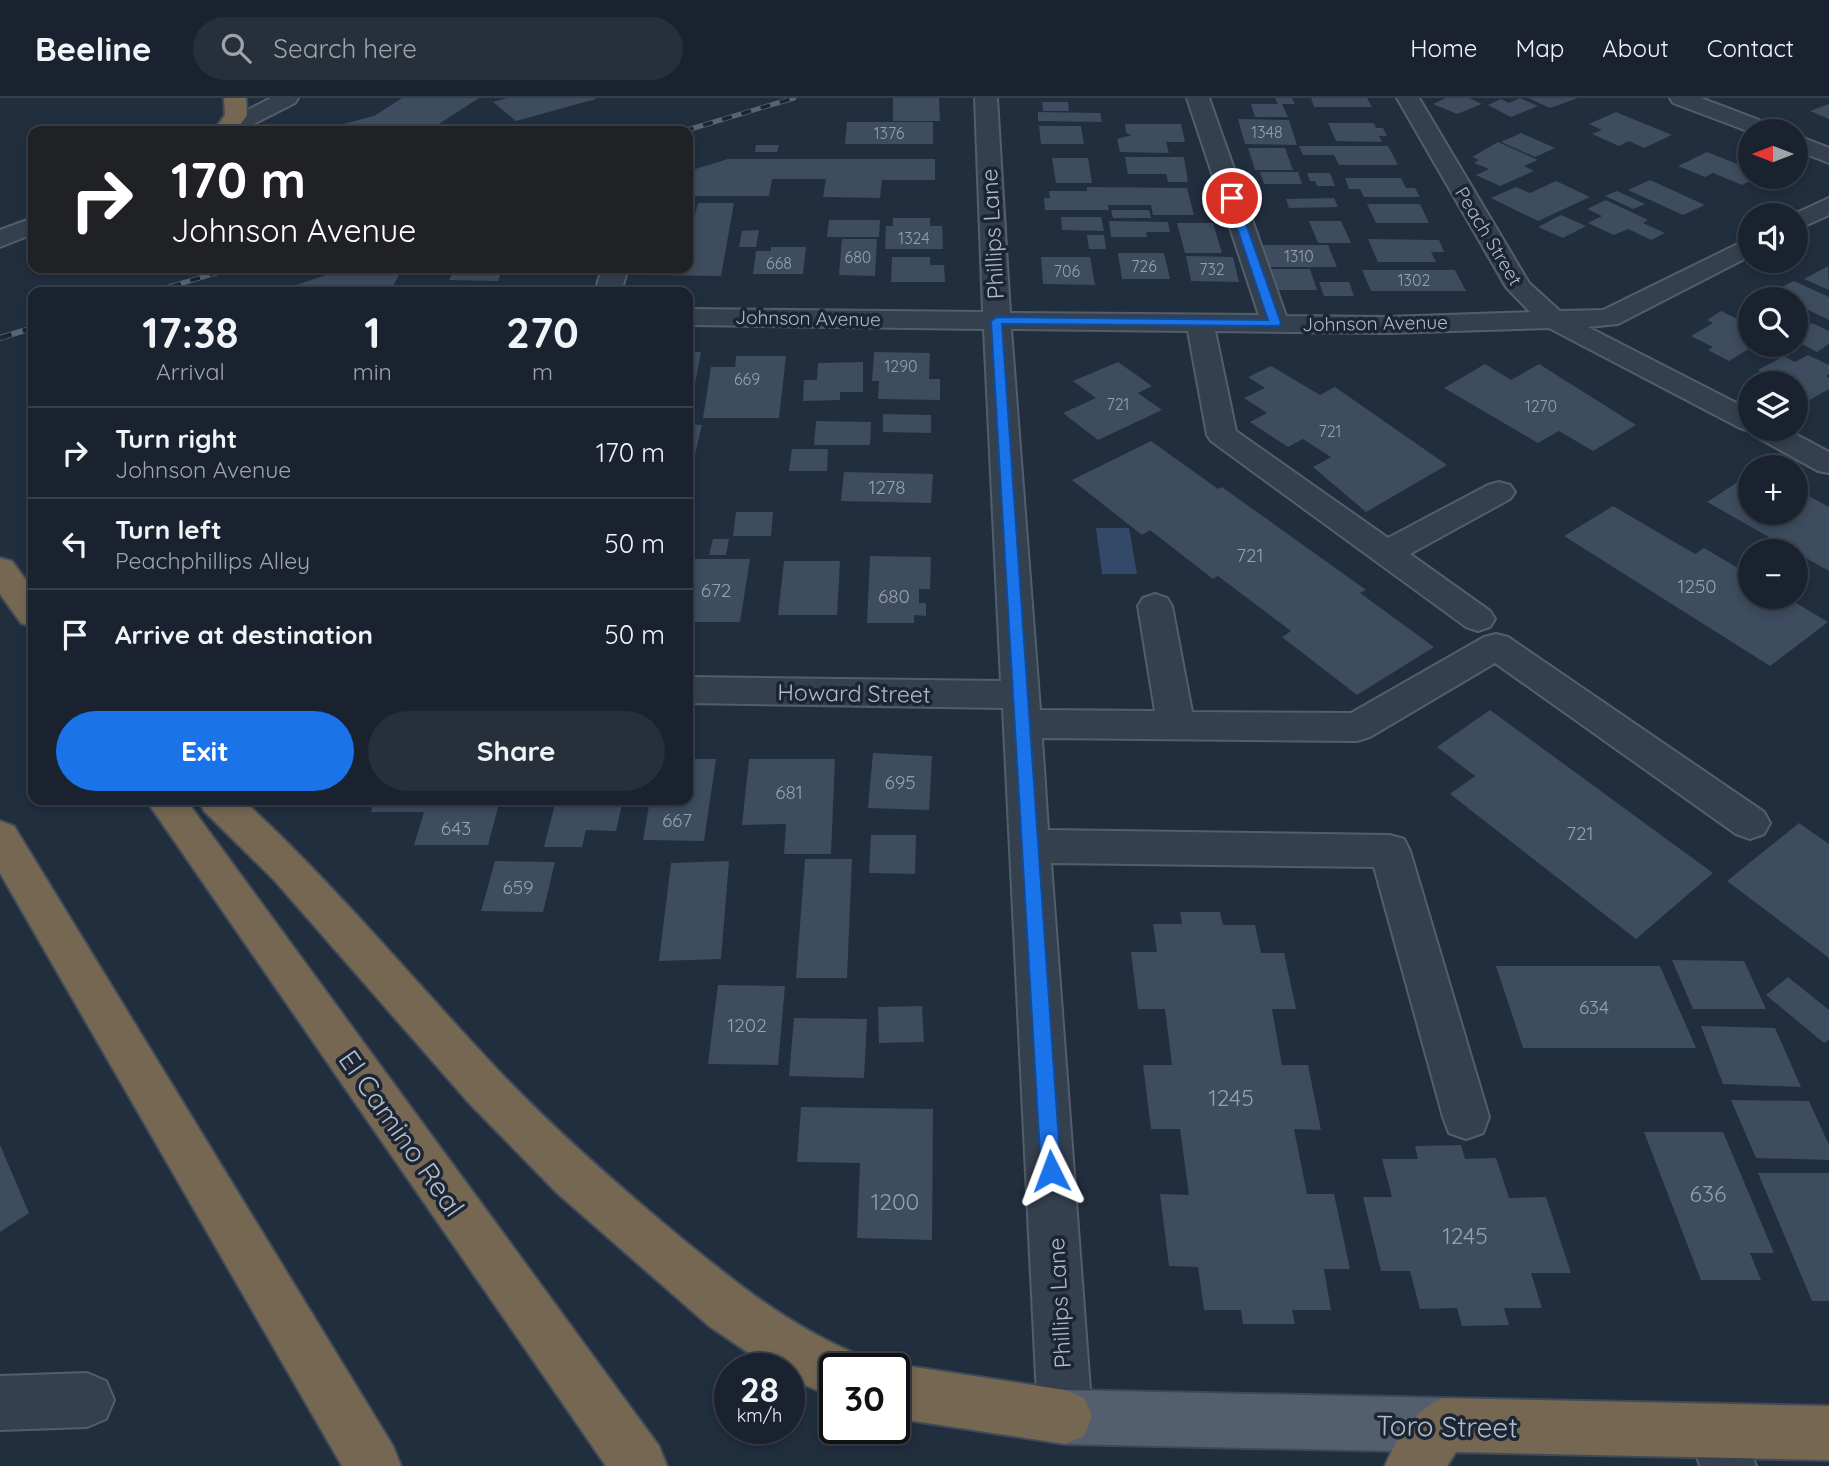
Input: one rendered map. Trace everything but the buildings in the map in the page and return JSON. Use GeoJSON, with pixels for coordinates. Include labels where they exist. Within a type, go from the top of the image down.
{"type":"FeatureCollection","features":[{"type":"Feature","properties":{"kind":"highway"},"geometry":{"type":"LineString","coordinates":[[228,126],[236,115],[235,98]]}},
{"type":"Feature","properties":{"kind":"highway"},"geometry":{"type":"LineString","coordinates":[[0,569],[28,608]]}},
{"type":"Feature","properties":{"kind":"highway","name":"El Camino Real"},"geometry":{"type":"LineString","coordinates":[[169,805],[639,1466]]}},
{"type":"Feature","properties":{"kind":"highway"},"geometry":{"type":"LineString","coordinates":[[223,805],[291,870],[483,1086],[564,1167],[713,1297],[765,1335],[819,1364]]}},
{"type":"Feature","properties":{"kind":"highway"},"geometry":{"type":"LineString","coordinates":[[0,836],[373,1466]]}},
{"type":"Feature","properties":{"kind":"highway"},"geometry":{"type":"LineString","coordinates":[[910,1393],[1065,1417]]}},
{"type":"Feature","properties":{"kind":"highway","name":"Toro Street"},"geometry":{"type":"LineString","coordinates":[[1428,1446],[1722,1448],[1829,1433]]}},
{"type":"Feature","properties":{"kind":"main road","name":"Toro Street"},"geometry":{"type":"LineString","coordinates":[[1065,1417],[1428,1446]]}},
{"type":"Feature","properties":{"kind":"street"},"geometry":{"type":"LineString","coordinates":[[234,126],[287,98]]}},
{"type":"Feature","properties":{"kind":"street","name":"Phillips Lane"},"geometry":{"type":"LineString","coordinates":[[986,98],[997,321],[1065,1417]]}},
{"type":"Feature","properties":{"kind":"street"},"geometry":{"type":"LineString","coordinates":[[1198,98],[1275,323]]}},
{"type":"Feature","properties":{"kind":"street","name":"Peach Street"},"geometry":{"type":"LineString","coordinates":[[1408,98],[1519,288],[1552,318],[1738,416]]}},
{"type":"Feature","properties":{"kind":"street"},"geometry":{"type":"LineString","coordinates":[[1681,98],[1738,120]]}},
{"type":"Feature","properties":{"kind":"street"},"geometry":{"type":"LineString","coordinates":[[1808,147],[1829,156]]}},
{"type":"Feature","properties":{"kind":"street"},"geometry":{"type":"LineString","coordinates":[[1808,216],[1829,205]]}},
{"type":"Feature","properties":{"kind":"street"},"geometry":{"type":"LineString","coordinates":[[0,239],[28,227]]}},
{"type":"Feature","properties":{"kind":"street","name":"Johnson Avenue"},"geometry":{"type":"LineString","coordinates":[[693,317],[1387,325],[1608,318],[1738,252]]}},
{"type":"Feature","properties":{"kind":"street"},"geometry":{"type":"LineString","coordinates":[[1200,323],[1222,435],[1478,620]]}},
{"type":"Feature","properties":{"kind":"street"},"geometry":{"type":"LineString","coordinates":[[1786,441],[1829,464]]}},
{"type":"Feature","properties":{"kind":"street"},"geometry":{"type":"LineString","coordinates":[[1387,553],[1499,492]]}},
{"type":"Feature","properties":{"kind":"street"},"geometry":{"type":"LineString","coordinates":[[1155,606],[1177,726]]}},
{"type":"Feature","properties":{"kind":"street","name":"Howard Street"},"geometry":{"type":"LineString","coordinates":[[693,690],[1021,709],[1177,726],[1357,727],[1496,646],[1750,823]]}},
{"type":"Feature","properties":{"kind":"street"},"geometry":{"type":"LineString","coordinates":[[1030,846],[1390,851],[1466,1117]]}},
{"type":"Feature","properties":{"kind":"street"},"geometry":{"type":"LineString","coordinates":[[0,1403],[87,1400]]}},
{"type":"Feature","properties":{"kind":"water"},"geometry":{"type":"Polygon","coordinates":[[[1096,528],[1129,528],[1137,574],[1102,574],[1096,528]]]}},
{"type":"Feature","properties":{"kind":"railway"},"geometry":{"type":"LineString","coordinates":[[693,128],[794,98]]}},
{"type":"Feature","properties":{"kind":"railway"},"geometry":{"type":"LineString","coordinates":[[169,287],[216,273]]}},
{"type":"Feature","properties":{"kind":"railway"},"geometry":{"type":"LineString","coordinates":[[0,338],[28,329]]}},
{"type":"Feature","properties":{"kind":"railway"},"geometry":{"type":"LineString","coordinates":[[23,331],[28,330]]}},
{"type":"Feature","properties":{"kind":"route"},"geometry":{"type":"LineString","coordinates":[[1051,1171],[997,321],[1275,323],[1232,198]]}}]}
